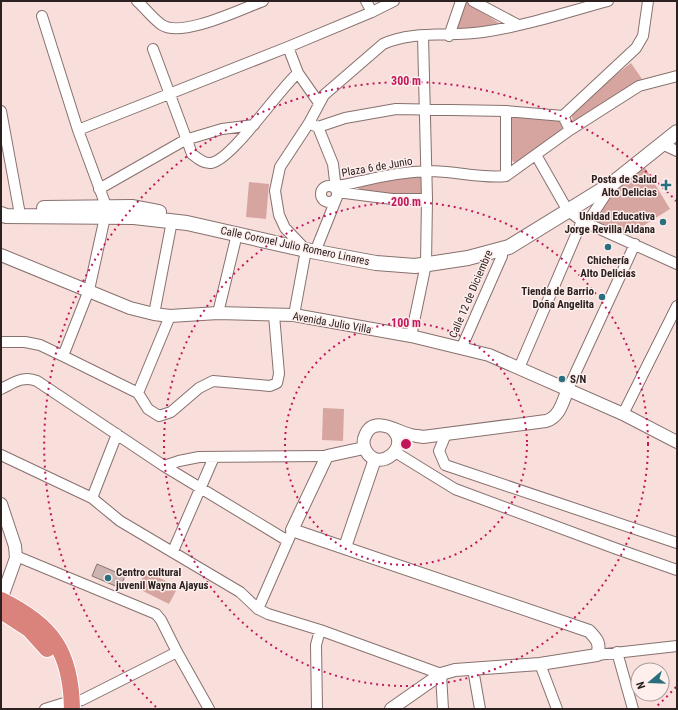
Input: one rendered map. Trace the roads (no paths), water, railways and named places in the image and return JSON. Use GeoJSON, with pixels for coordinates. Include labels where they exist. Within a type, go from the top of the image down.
{"type":"FeatureCollection","features":[{"type":"Feature","properties":{"kind":"highway"},"geometry":{"type":"LineString","coordinates":[[1,600],[25,612],[50,634],[66,663],[67,706]]}},
{"type":"Feature","properties":{"kind":"highway"},"geometry":{"type":"LineString","coordinates":[[4,615],[29,629],[40,640],[52,657],[67,706]]}},
{"type":"Feature","properties":{"kind":"main road","name":"Calle Coronel Julio Romero Linares"},"geometry":{"type":"LineString","coordinates":[[1,211],[19,209],[106,212],[187,223],[311,251],[376,263],[415,266],[468,258],[509,247],[613,183],[677,132]]}},
{"type":"Feature","properties":{"kind":"main road","name":"Calle Coronel Julio Romero Linares"},"geometry":{"type":"LineString","coordinates":[[1,214],[6,216],[106,212],[133,206],[168,214],[187,223]]}},
{"type":"Feature","properties":{"kind":"street"},"geometry":{"type":"LineString","coordinates":[[137,1],[163,25],[181,28],[198,26],[263,1]]}},
{"type":"Feature","properties":{"kind":"street"},"geometry":{"type":"LineString","coordinates":[[366,1],[372,12]]}},
{"type":"Feature","properties":{"kind":"street"},"geometry":{"type":"LineString","coordinates":[[78,130],[288,47],[372,12],[394,1]]}},
{"type":"Feature","properties":{"kind":"street"},"geometry":{"type":"LineString","coordinates":[[449,36],[461,1]]}},
{"type":"Feature","properties":{"kind":"street"},"geometry":{"type":"LineString","coordinates":[[473,1],[518,25]]}},
{"type":"Feature","properties":{"kind":"street"},"geometry":{"type":"LineString","coordinates":[[311,251],[285,228],[279,215],[275,191],[280,167],[313,125],[319,103],[324,95],[383,44],[392,40],[423,36],[449,36],[484,32],[518,25],[608,1]]}},
{"type":"Feature","properties":{"kind":"street"},"geometry":{"type":"LineString","coordinates":[[313,125],[396,109],[506,111],[563,116],[636,48],[643,36],[648,1]]}},
{"type":"Feature","properties":{"kind":"street"},"geometry":{"type":"LineString","coordinates":[[42,16],[106,212],[89,290],[64,356]]}},
{"type":"Feature","properties":{"kind":"street"},"geometry":{"type":"LineString","coordinates":[[411,336],[426,264],[427,200],[423,36]]}},
{"type":"Feature","properties":{"kind":"street"},"geometry":{"type":"LineString","coordinates":[[288,47],[298,73],[319,103]]}},
{"type":"Feature","properties":{"kind":"street"},"geometry":{"type":"LineString","coordinates":[[153,50],[185,140],[192,154],[199,160],[211,163],[233,148],[254,125],[289,80],[298,73]]}},
{"type":"Feature","properties":{"kind":"street"},"geometry":{"type":"LineString","coordinates":[[506,176],[570,130],[639,86],[677,76]]}},
{"type":"Feature","properties":{"kind":"street"},"geometry":{"type":"LineString","coordinates":[[506,111],[506,176]]}},
{"type":"Feature","properties":{"kind":"street"},"geometry":{"type":"LineString","coordinates":[[1,115],[19,209]]}},
{"type":"Feature","properties":{"kind":"street"},"geometry":{"type":"LineString","coordinates":[[563,116],[570,130]]}},
{"type":"Feature","properties":{"kind":"street"},"geometry":{"type":"LineString","coordinates":[[99,188],[185,140],[222,129],[254,125]]}},
{"type":"Feature","properties":{"kind":"street"},"geometry":{"type":"LineString","coordinates":[[294,315],[311,251],[331,211],[336,190],[333,164],[313,125]]}},
{"type":"Feature","properties":{"kind":"street"},"geometry":{"type":"LineString","coordinates":[[662,144],[677,152]]}},
{"type":"Feature","properties":{"kind":"street"},"geometry":{"type":"LineString","coordinates":[[536,155],[568,211],[584,222],[677,264]]}},
{"type":"Feature","properties":{"kind":"street","name":"Plaza 6 de Junio"},"geometry":{"type":"LineString","coordinates":[[336,190],[361,181],[389,175],[426,171],[493,177],[506,176]]}},
{"type":"Feature","properties":{"kind":"street"},"geometry":{"type":"LineString","coordinates":[[520,368],[584,222],[613,183]]}},
{"type":"Feature","properties":{"kind":"street"},"geometry":{"type":"LineString","coordinates":[[331,211],[322,197],[322,191],[327,186],[336,190]]}},
{"type":"Feature","properties":{"kind":"street"},"geometry":{"type":"LineString","coordinates":[[325,201],[333,201],[336,190]]}},
{"type":"Feature","properties":{"kind":"street","name":"Plaza 6 de Junio"},"geometry":{"type":"LineString","coordinates":[[336,190],[392,199],[427,200]]}},
{"type":"Feature","properties":{"kind":"street"},"geometry":{"type":"LineString","coordinates":[[154,314],[172,221]]}},
{"type":"Feature","properties":{"kind":"street"},"geometry":{"type":"LineString","coordinates":[[218,313],[237,234]]}},
{"type":"Feature","properties":{"kind":"street"},"geometry":{"type":"LineString","coordinates":[[424,437],[397,450],[385,459],[375,459],[364,448],[364,437],[371,428],[383,425],[411,435],[424,437],[554,419],[634,244]]}},
{"type":"Feature","properties":{"kind":"street","name":"Calle 12 de Diciembre"},"geometry":{"type":"LineString","coordinates":[[461,349],[502,256],[502,249]]}},
{"type":"Feature","properties":{"kind":"street","name":"Avenida Julio Villa"},"geometry":{"type":"LineString","coordinates":[[1,255],[130,308],[154,314],[170,316],[218,313],[294,315],[411,336],[490,355],[676,439]]}},
{"type":"Feature","properties":{"kind":"street"},"geometry":{"type":"LineString","coordinates":[[623,414],[677,306]]}},
{"type":"Feature","properties":{"kind":"street"},"geometry":{"type":"LineString","coordinates":[[1,342],[25,342],[40,345],[64,356],[138,393],[148,409],[159,416],[171,412],[199,388],[213,381],[270,386],[277,383],[279,374],[274,315]]}},
{"type":"Feature","properties":{"kind":"street"},"geometry":{"type":"LineString","coordinates":[[138,393],[170,316]]}},
{"type":"Feature","properties":{"kind":"street"},"geometry":{"type":"LineString","coordinates":[[1,389],[24,378],[37,381],[164,466],[200,488],[290,535],[344,547],[589,631],[597,639],[600,647],[597,655]]}},
{"type":"Feature","properties":{"kind":"street"},"geometry":{"type":"LineString","coordinates":[[391,428],[397,435],[397,450]]}},
{"type":"Feature","properties":{"kind":"street"},"geometry":{"type":"LineString","coordinates":[[92,498],[117,434]]}},
{"type":"Feature","properties":{"kind":"street"},"geometry":{"type":"LineString","coordinates":[[446,434],[439,451],[446,465],[677,543]]}},
{"type":"Feature","properties":{"kind":"street"},"geometry":{"type":"LineString","coordinates":[[164,466],[185,460],[214,457],[327,456],[364,448]]}},
{"type":"Feature","properties":{"kind":"street"},"geometry":{"type":"LineString","coordinates":[[397,450],[455,488],[616,549],[677,570]]}},
{"type":"Feature","properties":{"kind":"street"},"geometry":{"type":"LineString","coordinates":[[1,454],[92,498],[120,521],[240,592],[258,609],[268,614],[320,630],[441,674]]}},
{"type":"Feature","properties":{"kind":"street"},"geometry":{"type":"LineString","coordinates":[[258,609],[290,535],[327,456]]}},
{"type":"Feature","properties":{"kind":"street"},"geometry":{"type":"LineString","coordinates":[[173,551],[214,457]]}},
{"type":"Feature","properties":{"kind":"street"},"geometry":{"type":"LineString","coordinates":[[344,547],[375,459]]}},
{"type":"Feature","properties":{"kind":"street"},"geometry":{"type":"LineString","coordinates":[[1,504],[15,546],[16,556],[1,600]]}},
{"type":"Feature","properties":{"kind":"street"},"geometry":{"type":"LineString","coordinates":[[16,556],[150,611],[161,620],[209,709]]}},
{"type":"Feature","properties":{"kind":"street"},"geometry":{"type":"LineString","coordinates":[[317,709],[316,645],[320,630]]}},
{"type":"Feature","properties":{"kind":"street"},"geometry":{"type":"LineString","coordinates":[[391,709],[441,674],[455,670],[540,664],[617,652],[677,646]]}},
{"type":"Feature","properties":{"kind":"street"},"geometry":{"type":"LineString","coordinates":[[45,709],[67,706],[82,700],[177,652]]}},
{"type":"Feature","properties":{"kind":"street"},"geometry":{"type":"LineString","coordinates":[[617,652],[633,709]]}},
{"type":"Feature","properties":{"kind":"street"},"geometry":{"type":"LineString","coordinates":[[540,664],[557,709]]}},
{"type":"Feature","properties":{"kind":"street"},"geometry":{"type":"LineString","coordinates":[[474,669],[480,709]]}},
{"type":"Feature","properties":{"kind":"street"},"geometry":{"type":"LineString","coordinates":[[441,674],[443,709]]}},
{"type":"Feature","properties":{"kind":"place","name":"Posta de Salud Alto Delicias"},"geometry":{"type":"Point","coordinates":[666,185]}},
{"type":"Feature","properties":{"kind":"place","name":"Unidad Educativa Jorge Revilla Aldana"},"geometry":{"type":"Point","coordinates":[663,222]}},
{"type":"Feature","properties":{"kind":"place","name":"Chichería Alto Delicias"},"geometry":{"type":"Point","coordinates":[608,247]}},
{"type":"Feature","properties":{"kind":"place","name":"Tienda de Barrio Doña Angelita"},"geometry":{"type":"Point","coordinates":[602,297]}},
{"type":"Feature","properties":{"kind":"place","name":"S/N"},"geometry":{"type":"Point","coordinates":[562,379]}},
{"type":"Feature","properties":{"kind":"place","name":"Centro cultural juvenil Wayna Ajayus"},"geometry":{"type":"Point","coordinates":[108,578]}}]}
